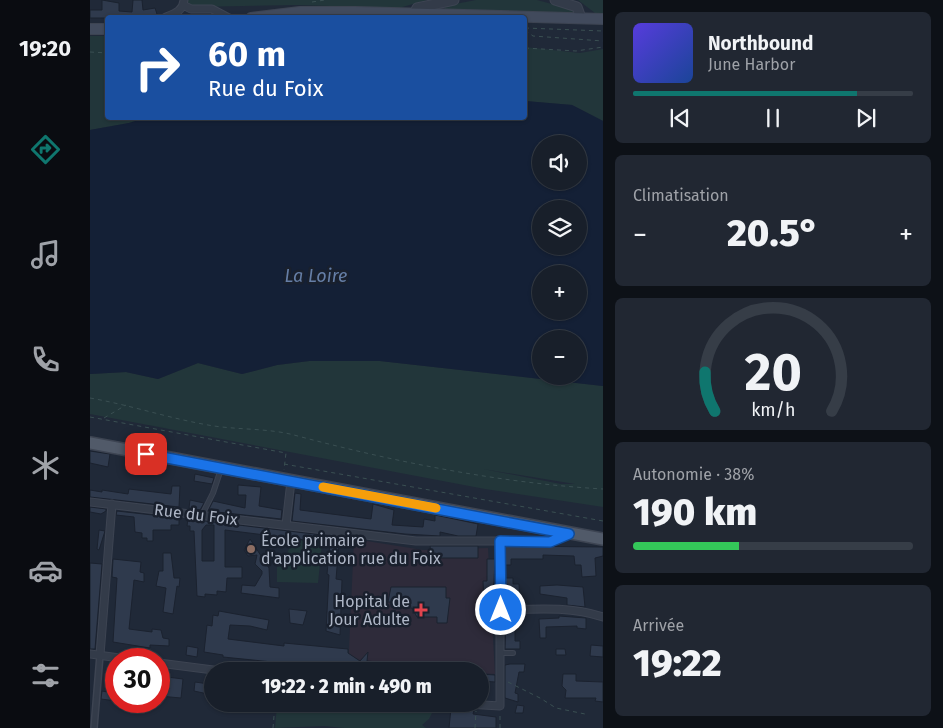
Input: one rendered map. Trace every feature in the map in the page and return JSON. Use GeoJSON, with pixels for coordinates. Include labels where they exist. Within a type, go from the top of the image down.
{"type":"FeatureCollection","features":[{"type":"Feature","properties":{"kind":"main road"},"geometry":{"type":"LineString","coordinates":[[275,15],[300,12],[415,12],[498,15]]}},
{"type":"Feature","properties":{"kind":"main road"},"geometry":{"type":"LineString","coordinates":[[527,16],[603,19]]}},
{"type":"Feature","properties":{"kind":"main road"},"geometry":{"type":"LineString","coordinates":[[90,28],[105,29]]}},
{"type":"Feature","properties":{"kind":"main road"},"geometry":{"type":"LineString","coordinates":[[90,443],[603,539]]}},
{"type":"Feature","properties":{"kind":"street"},"geometry":{"type":"LineString","coordinates":[[415,12],[417,8],[454,0]]}},
{"type":"Feature","properties":{"kind":"street"},"geometry":{"type":"LineString","coordinates":[[555,0],[577,7],[581,18]]}},
{"type":"Feature","properties":{"kind":"street"},"geometry":{"type":"LineString","coordinates":[[171,15],[176,13],[184,2],[191,9],[212,9],[223,15]]}},
{"type":"Feature","properties":{"kind":"street"},"geometry":{"type":"LineString","coordinates":[[286,525],[291,481]]}},
{"type":"Feature","properties":{"kind":"street","name":"Rue du Foix"},"geometry":{"type":"LineString","coordinates":[[90,502],[416,541],[550,542],[569,534]]}},
{"type":"Feature","properties":{"kind":"street"},"geometry":{"type":"LineString","coordinates":[[94,728],[112,504]]}},
{"type":"Feature","properties":{"kind":"street"},"geometry":{"type":"LineString","coordinates":[[489,707],[500,709],[500,541]]}},
{"type":"Feature","properties":{"kind":"street"},"geometry":{"type":"LineString","coordinates":[[501,610],[561,609],[584,611],[603,617]]}},
{"type":"Feature","properties":{"kind":"street"},"geometry":{"type":"LineString","coordinates":[[90,654],[105,656]]}},
{"type":"Feature","properties":{"kind":"street"},"geometry":{"type":"LineString","coordinates":[[170,664],[204,669]]}},
{"type":"Feature","properties":{"kind":"lane"},"geometry":{"type":"LineString","coordinates":[[202,515],[213,492],[221,468]]}},
{"type":"Feature","properties":{"kind":"lane"},"geometry":{"type":"LineString","coordinates":[[501,653],[513,653]]}},
{"type":"Feature","properties":{"kind":"path"},"geometry":{"type":"LineString","coordinates":[[527,29],[603,31]]}},
{"type":"Feature","properties":{"kind":"path"},"geometry":{"type":"LineString","coordinates":[[527,31],[533,36],[603,41]]}},
{"type":"Feature","properties":{"kind":"path"},"geometry":{"type":"LineString","coordinates":[[527,48],[576,51],[603,47]]}},
{"type":"Feature","properties":{"kind":"path"},"geometry":{"type":"LineString","coordinates":[[90,52],[105,52]]}},
{"type":"Feature","properties":{"kind":"path"},"geometry":{"type":"LineString","coordinates":[[90,398],[127,405],[146,413],[208,425],[292,435],[378,457],[516,482],[603,489]]}},
{"type":"Feature","properties":{"kind":"path"},"geometry":{"type":"LineString","coordinates":[[104,419],[105,416],[127,405]]}},
{"type":"Feature","properties":{"kind":"path"},"geometry":{"type":"LineString","coordinates":[[90,417],[286,453],[284,464],[603,522]]}},
{"type":"Feature","properties":{"kind":"path"},"geometry":{"type":"LineString","coordinates":[[501,679],[556,708],[585,714]]}},
{"type":"Feature","properties":{"kind":"path"},"geometry":{"type":"LineString","coordinates":[[500,709],[500,728]]}},
{"type":"Feature","properties":{"kind":"path"},"geometry":{"type":"LineString","coordinates":[[273,728],[274,712]]}},
{"type":"Feature","properties":{"kind":"path"},"geometry":{"type":"LineString","coordinates":[[474,728],[476,712]]}},
{"type":"Feature","properties":{"kind":"shaded area","name":"Hopital de Jour Adulte"},"geometry":{"type":"Polygon","coordinates":[[[354,539],[423,550],[488,548],[495,674],[489,674],[489,662],[348,662],[354,539]]]}},
{"type":"Feature","properties":{"kind":"green space"},"geometry":{"type":"Polygon","coordinates":[[[186,0],[427,0],[399,8],[296,5],[192,7],[186,0]]]}},
{"type":"Feature","properties":{"kind":"green space"},"geometry":{"type":"Polygon","coordinates":[[[476,0],[537,0],[574,10],[572,14],[445,9],[445,6],[476,0]]]}},
{"type":"Feature","properties":{"kind":"green space"},"geometry":{"type":"Polygon","coordinates":[[[578,0],[603,0],[603,14],[595,13],[578,0]]]}},
{"type":"Feature","properties":{"kind":"green space"},"geometry":{"type":"Polygon","coordinates":[[[90,36],[105,36],[105,120],[139,120],[90,130],[90,36]]]}},
{"type":"Feature","properties":{"kind":"green space"},"geometry":{"type":"Polygon","coordinates":[[[527,47],[580,53],[603,49],[603,121],[572,105],[527,101],[527,47]]]}},
{"type":"Feature","properties":{"kind":"green space"},"geometry":{"type":"Polygon","coordinates":[[[309,361],[380,361],[532,378],[532,385],[587,384],[603,386],[603,507],[485,489],[90,414],[90,374],[126,372],[158,379],[198,363],[242,374],[277,365],[309,361]],[[483,469],[561,484],[575,484],[483,469]]]}},
{"type":"Feature","properties":{"kind":"green space"},"geometry":{"type":"Polygon","coordinates":[[[293,539],[322,544],[318,583],[277,582],[277,567],[282,566],[293,539]]]}},
{"type":"Feature","properties":{"kind":"green space"},"geometry":{"type":"Polygon","coordinates":[[[276,712],[432,712],[429,719],[422,725],[426,728],[344,728],[324,726],[275,728],[276,712]]]}},
{"type":"Feature","properties":{"kind":"water","name":"La Loire"},"geometry":{"type":"Polygon","coordinates":[[[527,101],[572,105],[603,121],[603,386],[587,384],[587,330],[532,330],[532,378],[380,361],[309,361],[277,365],[242,374],[198,363],[158,379],[126,372],[90,374],[90,130],[139,120],[527,120],[527,101]]]}},
{"type":"Feature","properties":{"kind":"building"},"geometry":{"type":"Polygon","coordinates":[[[102,0],[119,3],[119,11],[132,12],[133,0],[142,0],[143,10],[155,8],[157,14],[105,15],[105,18],[90,18],[90,10],[102,10],[102,0]]]}},
{"type":"Feature","properties":{"kind":"building"},"geometry":{"type":"Polygon","coordinates":[[[90,451],[110,454],[108,467],[90,463],[90,451]]]}},
{"type":"Feature","properties":{"kind":"building"},"geometry":{"type":"Polygon","coordinates":[[[195,474],[214,478],[212,484],[194,481],[195,474]]]}},
{"type":"Feature","properties":{"kind":"building"},"geometry":{"type":"Polygon","coordinates":[[[238,485],[261,487],[259,506],[282,510],[281,519],[208,511],[213,501],[245,508],[246,495],[238,495],[238,485]]]}},
{"type":"Feature","properties":{"kind":"building"},"geometry":{"type":"Polygon","coordinates":[[[172,486],[180,486],[179,507],[90,497],[90,490],[128,494],[129,489],[171,494],[172,486]]]}},
{"type":"Feature","properties":{"kind":"building"},"geometry":{"type":"Polygon","coordinates":[[[295,493],[301,494],[300,510],[371,519],[373,504],[394,510],[392,525],[423,527],[424,519],[435,521],[435,515],[478,524],[476,536],[458,536],[440,532],[440,536],[405,534],[292,521],[295,493]]]}},
{"type":"Feature","properties":{"kind":"building"},"geometry":{"type":"Polygon","coordinates":[[[190,500],[204,503],[200,510],[189,508],[190,500]]]}},
{"type":"Feature","properties":{"kind":"building"},"geometry":{"type":"Polygon","coordinates":[[[90,507],[106,509],[106,511],[101,514],[90,512],[90,507]]]}},
{"type":"Feature","properties":{"kind":"building"},"geometry":{"type":"Polygon","coordinates":[[[117,511],[179,518],[179,525],[171,525],[171,530],[153,530],[153,541],[147,541],[147,538],[142,538],[142,533],[135,532],[134,517],[116,515],[117,511]]]}},
{"type":"Feature","properties":{"kind":"building"},"geometry":{"type":"Polygon","coordinates":[[[188,519],[322,535],[321,542],[225,530],[225,567],[242,567],[242,578],[227,578],[226,592],[217,591],[217,595],[205,594],[205,597],[197,596],[194,531],[190,531],[190,526],[187,526],[188,519]],[[206,525],[202,530],[202,561],[214,561],[214,525],[206,525]]]}},
{"type":"Feature","properties":{"kind":"building"},"geometry":{"type":"Polygon","coordinates":[[[99,530],[105,531],[99,550],[97,549],[99,530]]]}},
{"type":"Feature","properties":{"kind":"building"},"geometry":{"type":"Polygon","coordinates":[[[335,537],[351,539],[352,543],[335,541],[335,537]]]}},
{"type":"Feature","properties":{"kind":"building"},"geometry":{"type":"Polygon","coordinates":[[[250,539],[269,568],[270,587],[279,588],[279,598],[241,593],[242,585],[255,586],[262,574],[262,571],[255,564],[257,555],[248,556],[244,550],[250,539]]]}},
{"type":"Feature","properties":{"kind":"building"},"geometry":{"type":"Polygon","coordinates":[[[330,543],[339,544],[336,579],[342,580],[340,635],[326,631],[329,575],[327,574],[330,543]]]}},
{"type":"Feature","properties":{"kind":"building"},"geometry":{"type":"Polygon","coordinates":[[[430,546],[478,546],[478,558],[432,558],[430,546]]]}},
{"type":"Feature","properties":{"kind":"building"},"geometry":{"type":"Polygon","coordinates":[[[505,546],[603,547],[603,556],[595,558],[596,576],[582,577],[581,565],[575,565],[574,556],[543,555],[543,559],[511,559],[511,565],[505,565],[505,546]]]}},
{"type":"Feature","properties":{"kind":"building"},"geometry":{"type":"Polygon","coordinates":[[[163,553],[171,553],[174,578],[180,578],[173,614],[163,612],[166,588],[156,586],[159,571],[163,571],[163,553]]]}},
{"type":"Feature","properties":{"kind":"building"},"geometry":{"type":"Polygon","coordinates":[[[113,559],[141,562],[140,572],[144,573],[144,582],[134,580],[129,629],[152,632],[152,629],[161,630],[163,638],[169,639],[169,646],[150,645],[150,648],[113,642],[117,578],[112,577],[113,559]]]}},
{"type":"Feature","properties":{"kind":"building"},"geometry":{"type":"Polygon","coordinates":[[[487,559],[495,559],[493,604],[484,604],[483,581],[487,581],[487,559]]]}},
{"type":"Feature","properties":{"kind":"building"},"geometry":{"type":"Polygon","coordinates":[[[90,563],[102,564],[95,649],[90,649],[90,563]]]}},
{"type":"Feature","properties":{"kind":"building"},"geometry":{"type":"Polygon","coordinates":[[[505,578],[513,578],[513,584],[519,584],[520,604],[505,604],[505,578]]]}},
{"type":"Feature","properties":{"kind":"building"},"geometry":{"type":"Polygon","coordinates":[[[540,586],[583,587],[585,607],[567,605],[567,598],[540,594],[540,586]]]}},
{"type":"Feature","properties":{"kind":"building"},"geometry":{"type":"Polygon","coordinates":[[[391,587],[446,587],[446,598],[450,598],[447,623],[437,623],[437,617],[417,617],[412,608],[391,607],[391,602],[388,602],[391,587]]]}},
{"type":"Feature","properties":{"kind":"building"},"geometry":{"type":"Polygon","coordinates":[[[289,609],[307,611],[303,625],[290,623],[289,609]]]}},
{"type":"Feature","properties":{"kind":"building"},"geometry":{"type":"Polygon","coordinates":[[[219,611],[269,620],[267,630],[250,626],[230,625],[228,639],[284,646],[284,643],[348,649],[348,653],[360,661],[368,652],[367,661],[376,662],[272,662],[223,657],[223,655],[204,652],[207,625],[212,626],[213,615],[218,616],[219,611]]]}},
{"type":"Feature","properties":{"kind":"building"},"geometry":{"type":"Polygon","coordinates":[[[506,615],[515,615],[515,641],[520,641],[520,649],[505,649],[506,615]]]}},
{"type":"Feature","properties":{"kind":"building"},"geometry":{"type":"Polygon","coordinates":[[[559,616],[586,618],[586,629],[577,628],[577,626],[546,627],[546,638],[540,638],[539,619],[559,618],[559,616]]]}},
{"type":"Feature","properties":{"kind":"building"},"geometry":{"type":"Polygon","coordinates":[[[591,645],[603,646],[603,657],[590,656],[591,645]]]}},
{"type":"Feature","properties":{"kind":"building"},"geometry":{"type":"Polygon","coordinates":[[[187,646],[198,648],[197,657],[186,655],[187,646]]]}},
{"type":"Feature","properties":{"kind":"building"},"geometry":{"type":"Polygon","coordinates":[[[556,649],[565,649],[566,655],[556,655],[556,649]]]}},
{"type":"Feature","properties":{"kind":"building"},"geometry":{"type":"Polygon","coordinates":[[[525,664],[524,672],[519,672],[515,693],[518,694],[518,702],[505,698],[505,665],[525,664]]]}},
{"type":"Feature","properties":{"kind":"building"},"geometry":{"type":"Polygon","coordinates":[[[563,674],[576,674],[576,681],[603,682],[603,702],[595,701],[596,698],[565,698],[566,690],[562,686],[563,674]]]}},
{"type":"Feature","properties":{"kind":"building"},"geometry":{"type":"Polygon","coordinates":[[[489,675],[495,675],[495,682],[489,682],[489,675]]]}},
{"type":"Feature","properties":{"kind":"building"},"geometry":{"type":"Polygon","coordinates":[[[170,677],[183,679],[181,698],[170,697],[170,677]]]}},
{"type":"Feature","properties":{"kind":"building"},"geometry":{"type":"Polygon","coordinates":[[[195,682],[204,683],[204,693],[194,691],[195,682]]]}},
{"type":"Feature","properties":{"kind":"building"},"geometry":{"type":"Polygon","coordinates":[[[102,691],[105,692],[105,700],[101,699],[102,691]]]}},
{"type":"Feature","properties":{"kind":"building"},"geometry":{"type":"Polygon","coordinates":[[[517,705],[524,706],[523,713],[515,713],[517,705]]]}},
{"type":"Feature","properties":{"kind":"building"},"geometry":{"type":"Polygon","coordinates":[[[451,712],[474,712],[473,714],[496,717],[496,728],[449,728],[451,712]]]}},
{"type":"Feature","properties":{"kind":"slow traffic"},"geometry":{"type":"LineString","coordinates":[[323,487],[436,508]]}},
{"type":"Feature","properties":{"kind":"place","name":"École primaire d'application rue du Foix"},"geometry":{"type":"Point","coordinates":[251,549]}},
{"type":"Feature","properties":{"kind":"place","name":"Hopital de Jour Adulte"},"geometry":{"type":"Point","coordinates":[421,610]}},
{"type":"Feature","properties":{"kind":"route"},"geometry":{"type":"LineString","coordinates":[[146,454],[569,534],[550,542],[500,541],[501,610]]}}]}
